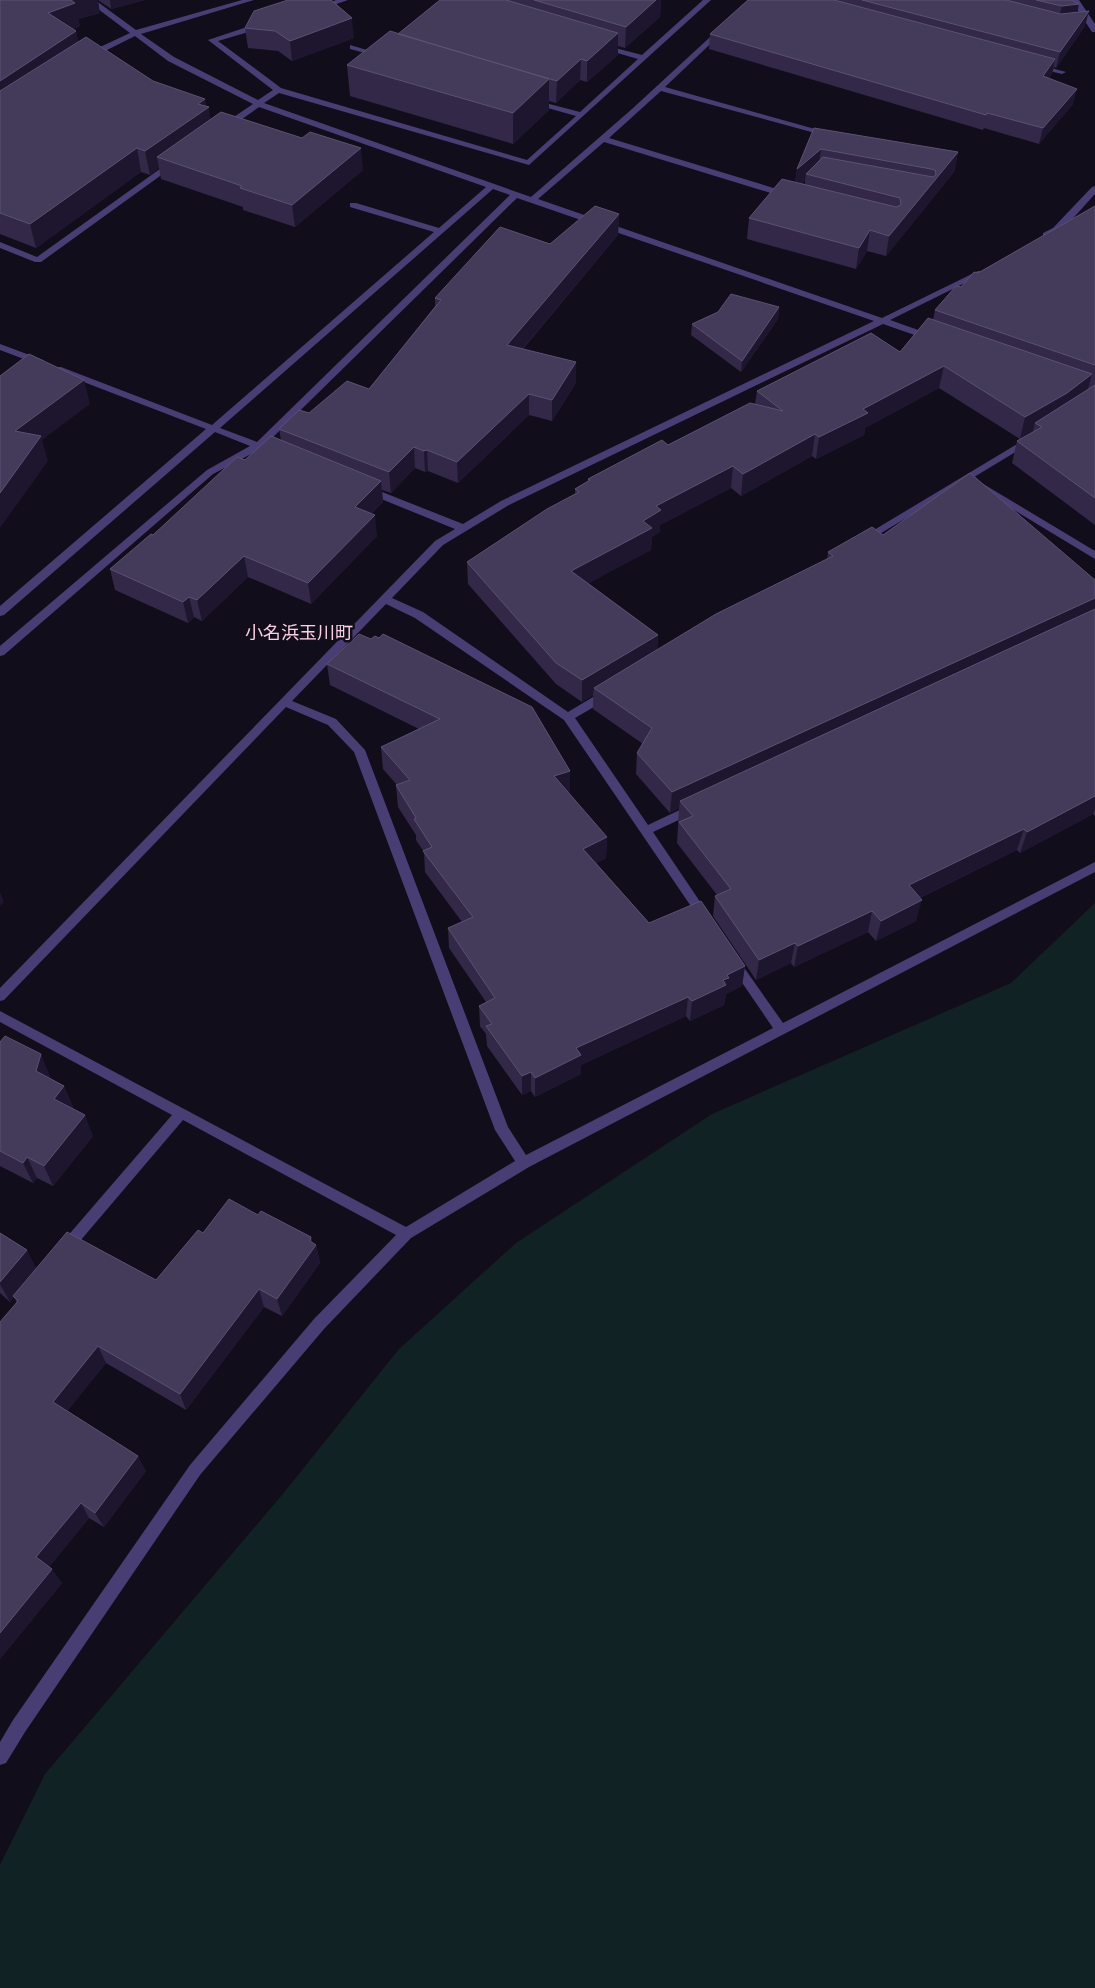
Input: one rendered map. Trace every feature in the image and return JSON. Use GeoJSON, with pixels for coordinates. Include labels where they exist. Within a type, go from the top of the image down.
{"type":"FeatureCollection","features":[{"type":"Feature","properties":{"kind":"street"},"geometry":{"type":"LineString","coordinates":[[90,0],[171,59],[274,111],[937,340]]}},
{"type":"Feature","properties":{"kind":"street"},"geometry":{"type":"LineString","coordinates":[[78,62],[102,47],[136,34],[250,0]]}},
{"type":"Feature","properties":{"kind":"street"},"geometry":{"type":"LineString","coordinates":[[306,12],[344,0]]}},
{"type":"Feature","properties":{"kind":"street"},"geometry":{"type":"LineString","coordinates":[[269,23],[212,40],[278,90],[529,164],[707,0]]}},
{"type":"Feature","properties":{"kind":"street"},"geometry":{"type":"LineString","coordinates":[[1075,0],[1086,22],[1095,30]]}},
{"type":"Feature","properties":{"kind":"street"},"geometry":{"type":"LineString","coordinates":[[532,200],[660,88],[730,22]]}},
{"type":"Feature","properties":{"kind":"street"},"geometry":{"type":"LineString","coordinates":[[597,44],[644,58]]}},
{"type":"Feature","properties":{"kind":"street"},"geometry":{"type":"LineString","coordinates":[[353,47],[391,58]]}},
{"type":"Feature","properties":{"kind":"street"},"geometry":{"type":"LineString","coordinates":[[1024,62],[1062,72]]}},
{"type":"Feature","properties":{"kind":"street"},"geometry":{"type":"LineString","coordinates":[[660,88],[812,132]]}},
{"type":"Feature","properties":{"kind":"street"},"geometry":{"type":"LineString","coordinates":[[217,133],[278,90]]}},
{"type":"Feature","properties":{"kind":"street"},"geometry":{"type":"LineString","coordinates":[[524,98],[581,115]]}},
{"type":"Feature","properties":{"kind":"street"},"geometry":{"type":"LineString","coordinates":[[603,138],[794,197]]}},
{"type":"Feature","properties":{"kind":"street"},"geometry":{"type":"LineString","coordinates":[[0,245],[38,260],[184,156]]}},
{"type":"Feature","properties":{"kind":"street"},"geometry":{"type":"LineString","coordinates":[[0,612],[212,428],[250,398],[492,186]]}},
{"type":"Feature","properties":{"kind":"street"},"geometry":{"type":"LineString","coordinates":[[1039,240],[1056,230],[1082,208],[1095,189]]}},
{"type":"Feature","properties":{"kind":"street"},"geometry":{"type":"LineString","coordinates":[[0,652],[210,472],[225,463],[240,458],[258,446],[516,194]]}},
{"type":"Feature","properties":{"kind":"street"},"geometry":{"type":"LineString","coordinates":[[353,204],[439,232]]}},
{"type":"Feature","properties":{"kind":"street"},"geometry":{"type":"LineString","coordinates":[[0,996],[284,702],[386,600],[438,543],[514,499],[989,269]]}},
{"type":"Feature","properties":{"kind":"street"},"geometry":{"type":"LineString","coordinates":[[0,347],[270,450]]}},
{"type":"Feature","properties":{"kind":"street"},"geometry":{"type":"LineString","coordinates":[[857,544],[1041,433]]}},
{"type":"Feature","properties":{"kind":"street"},"geometry":{"type":"LineString","coordinates":[[967,477],[1095,556]]}},
{"type":"Feature","properties":{"kind":"street"},"geometry":{"type":"LineString","coordinates":[[362,487],[463,528]]}},
{"type":"Feature","properties":{"kind":"street"},"geometry":{"type":"LineString","coordinates":[[386,600],[419,615],[568,717],[710,926]]}},
{"type":"Feature","properties":{"kind":"street"},"geometry":{"type":"LineString","coordinates":[[568,717],[619,686]]}},
{"type":"Feature","properties":{"kind":"street"},"geometry":{"type":"LineString","coordinates":[[284,702],[332,722],[359,750],[502,1130],[524,1163]]}},
{"type":"Feature","properties":{"kind":"street"},"geometry":{"type":"LineString","coordinates":[[645,831],[708,802]]}},
{"type":"Feature","properties":{"kind":"street"},"geometry":{"type":"LineString","coordinates":[[0,1757],[19,1726],[196,1470],[319,1324],[406,1234],[524,1163],[1095,867]]}},
{"type":"Feature","properties":{"kind":"street"},"geometry":{"type":"LineString","coordinates":[[726,950],[781,1030]]}},
{"type":"Feature","properties":{"kind":"street"},"geometry":{"type":"LineString","coordinates":[[0,1016],[406,1234]]}},
{"type":"Feature","properties":{"kind":"street"},"geometry":{"type":"LineString","coordinates":[[58,1257],[181,1113]]}},
{"type":"Feature","properties":{"kind":"shaded area"},"geometry":{"type":"Polygon","coordinates":[[[1095,903],[1095,1988],[0,1988],[0,1865],[45,1774],[282,1495],[399,1349],[516,1243],[712,1114],[1011,983],[1095,903]]]}},
{"type":"Feature","properties":{"kind":"building"},"geometry":{"type":"Polygon","coordinates":[[[0,0],[71,0],[75,3],[48,13],[76,31],[0,81],[0,0]]]}},
{"type":"Feature","properties":{"kind":"building"},"geometry":{"type":"Polygon","coordinates":[[[288,0],[331,0],[352,18],[290,41],[275,31],[245,28],[254,11],[288,0]]]}},
{"type":"Feature","properties":{"kind":"building"},"geometry":{"type":"Polygon","coordinates":[[[440,0],[506,0],[618,33],[587,61],[581,59],[557,81],[398,34],[440,0]]]}},
{"type":"Feature","properties":{"kind":"building"},"geometry":{"type":"Polygon","coordinates":[[[534,0],[656,0],[626,27],[534,0]]]}},
{"type":"Feature","properties":{"kind":"building"},"geometry":{"type":"Polygon","coordinates":[[[748,0],[834,0],[1055,59],[1043,76],[1077,89],[1043,128],[987,113],[986,115],[710,34],[748,0]]]}},
{"type":"Feature","properties":{"kind":"building"},"geometry":{"type":"Polygon","coordinates":[[[862,0],[1006,0],[1061,14],[1089,11],[1060,52],[862,0]]]}},
{"type":"Feature","properties":{"kind":"building"},"geometry":{"type":"Polygon","coordinates":[[[1036,0],[1071,0],[1079,4],[1062,6],[1036,0]]]}},
{"type":"Feature","properties":{"kind":"building"},"geometry":{"type":"Polygon","coordinates":[[[390,31],[549,79],[513,113],[347,65],[390,31]]]}},
{"type":"Feature","properties":{"kind":"building"},"geometry":{"type":"Polygon","coordinates":[[[86,37],[153,81],[205,99],[198,104],[209,107],[145,151],[137,148],[30,224],[0,213],[0,91],[86,37]]]}},
{"type":"Feature","properties":{"kind":"building"},"geometry":{"type":"Polygon","coordinates":[[[221,112],[302,138],[310,132],[361,148],[292,205],[157,157],[221,112]]]}},
{"type":"Feature","properties":{"kind":"building"},"geometry":{"type":"Polygon","coordinates":[[[814,128],[958,152],[889,236],[870,230],[859,248],[749,218],[782,179],[896,207],[901,205],[900,198],[806,174],[823,157],[933,177],[936,175],[935,170],[931,169],[821,149],[797,169],[814,128]]]}},
{"type":"Feature","properties":{"kind":"building"},"geometry":{"type":"Polygon","coordinates":[[[595,206],[619,214],[507,345],[576,362],[552,400],[529,394],[457,462],[414,447],[389,472],[279,429],[299,410],[309,413],[347,381],[369,389],[441,300],[435,298],[500,227],[550,244],[595,206]]]}},
{"type":"Feature","properties":{"kind":"building"},"geometry":{"type":"Polygon","coordinates":[[[1095,206],[1095,365],[935,310],[956,286],[961,287],[974,272],[978,273],[1095,206]]]}},
{"type":"Feature","properties":{"kind":"building"},"geometry":{"type":"Polygon","coordinates":[[[731,294],[779,307],[742,361],[692,324],[718,312],[731,294]]]}},
{"type":"Feature","properties":{"kind":"building"},"geometry":{"type":"Polygon","coordinates":[[[928,318],[1092,374],[1067,393],[1025,417],[944,366],[863,409],[868,413],[819,437],[815,434],[743,474],[733,466],[656,506],[661,510],[643,521],[652,528],[571,571],[658,635],[582,680],[556,663],[467,562],[547,509],[579,492],[575,489],[590,480],[588,479],[662,440],[668,445],[750,403],[783,411],[757,391],[871,333],[900,352],[928,318]]]}},
{"type":"Feature","properties":{"kind":"building"},"geometry":{"type":"Polygon","coordinates":[[[29,354],[84,380],[15,431],[41,436],[0,493],[0,376],[29,354]]]}},
{"type":"Feature","properties":{"kind":"building"},"geometry":{"type":"Polygon","coordinates":[[[1095,385],[1095,498],[1017,441],[1042,427],[1035,423],[1095,385]]]}},
{"type":"Feature","properties":{"kind":"building"},"geometry":{"type":"Polygon","coordinates":[[[271,436],[381,481],[355,507],[375,515],[308,583],[244,556],[197,600],[189,597],[183,602],[110,569],[151,534],[153,535],[237,457],[245,460],[271,436]]]}},
{"type":"Feature","properties":{"kind":"building"},"geometry":{"type":"Polygon","coordinates":[[[970,473],[1095,580],[1095,598],[672,792],[637,753],[652,728],[594,688],[716,614],[833,556],[828,552],[872,527],[883,535],[970,473]]]}},
{"type":"Feature","properties":{"kind":"building"},"geometry":{"type":"Polygon","coordinates":[[[1095,609],[1095,796],[1027,832],[1024,829],[909,885],[922,900],[881,921],[872,911],[798,946],[795,943],[759,960],[715,896],[731,889],[679,822],[693,816],[680,801],[1095,609]]]}},
{"type":"Feature","properties":{"kind":"building"},"geometry":{"type":"Polygon","coordinates":[[[359,634],[371,639],[375,636],[379,638],[383,634],[532,707],[570,771],[554,776],[607,837],[583,849],[649,923],[701,901],[745,966],[727,975],[729,978],[723,980],[726,985],[692,1001],[688,997],[576,1048],[581,1055],[535,1078],[531,1072],[522,1076],[486,1026],[492,1024],[479,1006],[495,998],[448,928],[473,917],[423,851],[432,847],[414,819],[416,818],[396,785],[410,780],[381,747],[440,719],[327,664],[359,634]]]}},
{"type":"Feature","properties":{"kind":"building"},"geometry":{"type":"Polygon","coordinates":[[[5,1036],[41,1054],[36,1071],[64,1086],[54,1099],[85,1115],[44,1166],[27,1157],[23,1163],[0,1151],[0,1042],[5,1036]]]}},
{"type":"Feature","properties":{"kind":"building"},"geometry":{"type":"Polygon","coordinates":[[[229,1199],[258,1215],[261,1211],[311,1237],[310,1241],[316,1245],[277,1299],[259,1289],[180,1394],[98,1346],[53,1402],[138,1456],[95,1513],[81,1503],[36,1557],[52,1569],[0,1633],[0,1322],[18,1301],[13,1296],[67,1232],[156,1280],[198,1230],[203,1233],[229,1199]]]}},
{"type":"Feature","properties":{"kind":"building"},"geometry":{"type":"Polygon","coordinates":[[[0,1233],[27,1250],[0,1282],[0,1233]]]}},
{"type":"Feature","properties":{"kind":"district","name":"小名浜玉川町"},"geometry":{"type":"Point","coordinates":[299,633]}}]}
